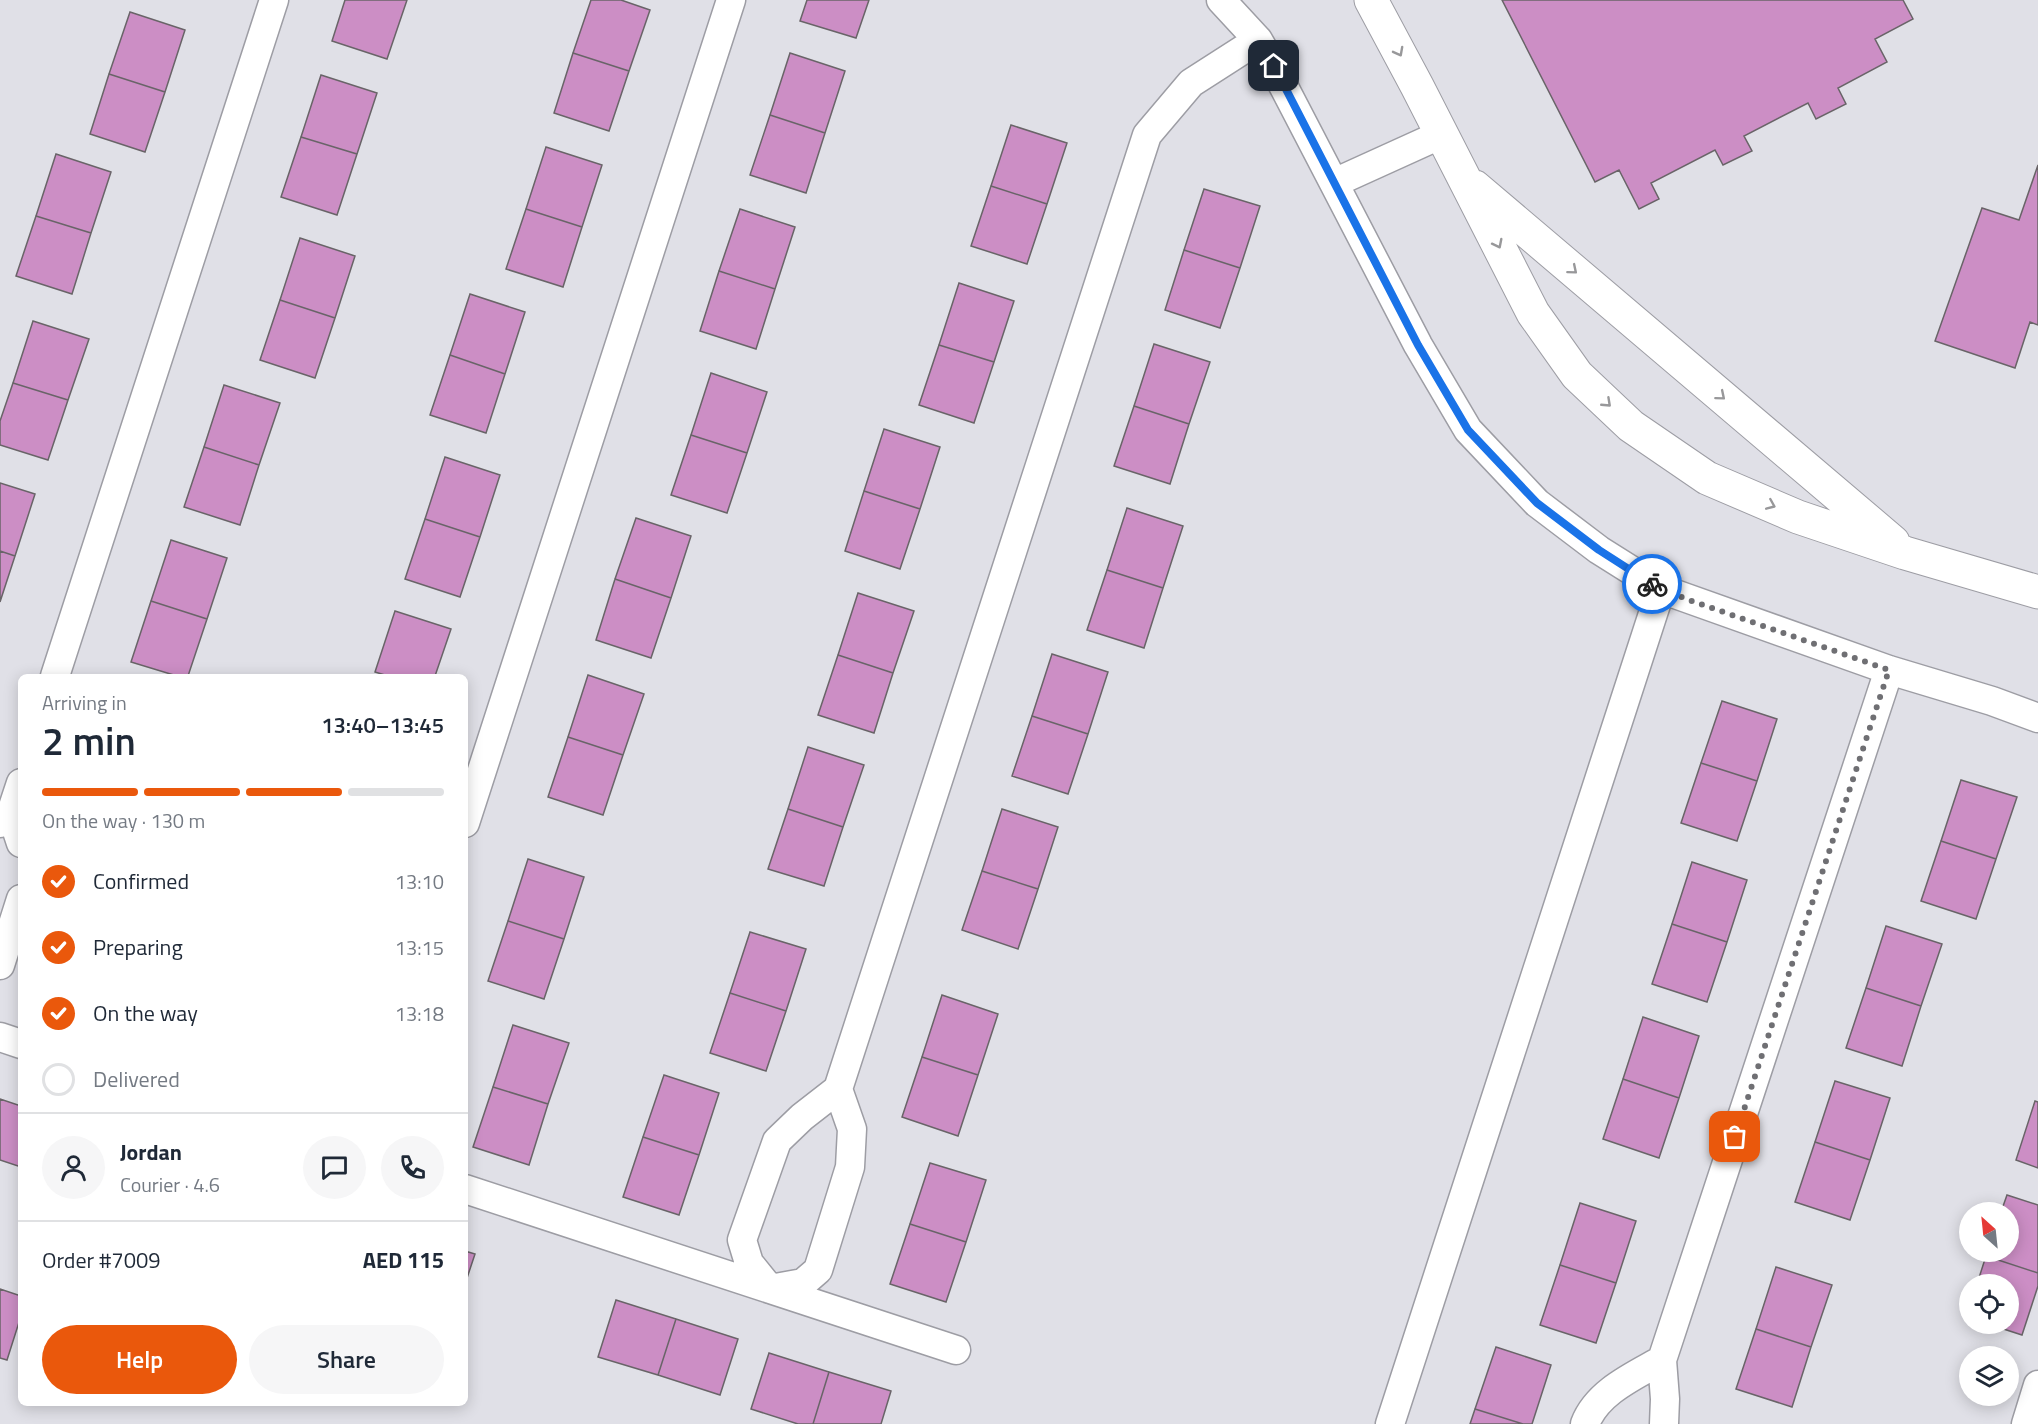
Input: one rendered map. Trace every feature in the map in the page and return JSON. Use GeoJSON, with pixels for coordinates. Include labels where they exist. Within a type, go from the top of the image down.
{"type":"FeatureCollection","features":[{"type":"Feature","properties":{"kind":"main road"},"geometry":{"type":"LineString","coordinates":[[1371,0],[1533,313],[1577,375],[1631,426],[1707,478],[1798,517],[1905,553],[2038,592]]}},
{"type":"Feature","properties":{"kind":"main road"},"geometry":{"type":"LineString","coordinates":[[1464,178],[1905,553]]}},
{"type":"Feature","properties":{"kind":"street"},"geometry":{"type":"LineString","coordinates":[[56,674],[274,0]]}},
{"type":"Feature","properties":{"kind":"street"},"geometry":{"type":"LineString","coordinates":[[468,814],[731,0]]}},
{"type":"Feature","properties":{"kind":"street"},"geometry":{"type":"LineString","coordinates":[[1221,0],[1258,40],[1418,345],[1468,430],[1537,503],[1599,550],[1661,589],[1889,670],[1992,701],[2038,718]]}},
{"type":"Feature","properties":{"kind":"street"},"geometry":{"type":"LineString","coordinates":[[770,1289],[749,1263],[742,1240],[777,1141],[802,1117],[838,1089],[1147,135],[1191,83],[1258,40]]}},
{"type":"Feature","properties":{"kind":"street"},"geometry":{"type":"LineString","coordinates":[[1334,183],[1442,134]]}},
{"type":"Feature","properties":{"kind":"street"},"geometry":{"type":"LineString","coordinates":[[1390,1424],[1661,589]]}},
{"type":"Feature","properties":{"kind":"street"},"geometry":{"type":"LineString","coordinates":[[1664,1424],[1662,1360],[1889,670]]}},
{"type":"Feature","properties":{"kind":"street"},"geometry":{"type":"LineString","coordinates":[[18,790],[6,818],[18,838]]}},
{"type":"Feature","properties":{"kind":"street"},"geometry":{"type":"LineString","coordinates":[[0,965],[18,908]]}},
{"type":"Feature","properties":{"kind":"street"},"geometry":{"type":"LineString","coordinates":[[0,1037],[18,1043]]}},
{"type":"Feature","properties":{"kind":"street"},"geometry":{"type":"LineString","coordinates":[[770,1289],[803,1283],[818,1270],[850,1167],[852,1129],[838,1089]]}},
{"type":"Feature","properties":{"kind":"street"},"geometry":{"type":"LineString","coordinates":[[468,1190],[956,1350]]}},
{"type":"Feature","properties":{"kind":"street"},"geometry":{"type":"LineString","coordinates":[[1586,1424],[1590,1411],[1615,1387],[1662,1360]]}},
{"type":"Feature","properties":{"kind":"street"},"geometry":{"type":"LineString","coordinates":[[2026,1424],[2038,1385]]}},
{"type":"Feature","properties":{"kind":"building"},"geometry":{"type":"Polygon","coordinates":[[[345,0],[407,0],[387,59],[332,41],[345,0]]]}},
{"type":"Feature","properties":{"kind":"building"},"geometry":{"type":"Polygon","coordinates":[[[591,0],[621,0],[650,10],[629,71],[573,53],[591,0]]]}},
{"type":"Feature","properties":{"kind":"building"},"geometry":{"type":"Polygon","coordinates":[[[807,0],[869,0],[856,38],[800,21],[807,0]]]}},
{"type":"Feature","properties":{"kind":"building"},"geometry":{"type":"Polygon","coordinates":[[[1502,0],[1903,0],[1913,19],[1875,39],[1887,62],[1838,88],[1846,104],[1816,119],[1808,103],[1744,136],[1752,151],[1723,165],[1715,150],[1651,183],[1659,199],[1639,209],[1619,170],[1595,182],[1502,0]]]}},
{"type":"Feature","properties":{"kind":"building"},"geometry":{"type":"Polygon","coordinates":[[[130,12],[185,30],[165,92],[109,74],[130,12]]]}},
{"type":"Feature","properties":{"kind":"building"},"geometry":{"type":"Polygon","coordinates":[[[573,53],[629,71],[609,131],[554,113],[573,53]]]}},
{"type":"Feature","properties":{"kind":"building"},"geometry":{"type":"Polygon","coordinates":[[[790,53],[845,71],[825,133],[770,115],[790,53]]]}},
{"type":"Feature","properties":{"kind":"building"},"geometry":{"type":"Polygon","coordinates":[[[109,74],[165,92],[145,152],[90,134],[109,74]]]}},
{"type":"Feature","properties":{"kind":"building"},"geometry":{"type":"Polygon","coordinates":[[[321,75],[377,93],[357,154],[301,137],[321,75]]]}},
{"type":"Feature","properties":{"kind":"building"},"geometry":{"type":"Polygon","coordinates":[[[770,115],[825,133],[806,193],[750,175],[770,115]]]}},
{"type":"Feature","properties":{"kind":"building"},"geometry":{"type":"Polygon","coordinates":[[[1011,125],[1067,143],[1047,204],[991,186],[1011,125]]]}},
{"type":"Feature","properties":{"kind":"building"},"geometry":{"type":"Polygon","coordinates":[[[301,137],[357,154],[337,215],[281,197],[301,137]]]}},
{"type":"Feature","properties":{"kind":"building"},"geometry":{"type":"Polygon","coordinates":[[[546,147],[602,165],[582,227],[526,209],[546,147]]]}},
{"type":"Feature","properties":{"kind":"building"},"geometry":{"type":"Polygon","coordinates":[[[56,154],[111,172],[91,233],[36,216],[56,154]]]}},
{"type":"Feature","properties":{"kind":"building"},"geometry":{"type":"Polygon","coordinates":[[[2038,165],[2038,325],[2030,322],[2015,368],[1935,341],[1982,208],[2019,220],[2038,165]]]}},
{"type":"Feature","properties":{"kind":"building"},"geometry":{"type":"Polygon","coordinates":[[[991,186],[1047,204],[1027,264],[971,246],[991,186]]]}},
{"type":"Feature","properties":{"kind":"building"},"geometry":{"type":"Polygon","coordinates":[[[1204,189],[1260,206],[1240,268],[1184,250],[1204,189]]]}},
{"type":"Feature","properties":{"kind":"building"},"geometry":{"type":"Polygon","coordinates":[[[526,209],[582,227],[563,287],[506,269],[526,209]]]}},
{"type":"Feature","properties":{"kind":"building"},"geometry":{"type":"Polygon","coordinates":[[[740,209],[795,227],[775,289],[719,271],[740,209]]]}},
{"type":"Feature","properties":{"kind":"building"},"geometry":{"type":"Polygon","coordinates":[[[36,216],[91,233],[72,294],[16,276],[36,216]]]}},
{"type":"Feature","properties":{"kind":"building"},"geometry":{"type":"Polygon","coordinates":[[[300,238],[355,256],[335,318],[280,300],[300,238]]]}},
{"type":"Feature","properties":{"kind":"building"},"geometry":{"type":"Polygon","coordinates":[[[1184,250],[1240,268],[1220,328],[1165,310],[1184,250]]]}},
{"type":"Feature","properties":{"kind":"building"},"geometry":{"type":"Polygon","coordinates":[[[719,271],[775,289],[756,349],[700,331],[719,271]]]}},
{"type":"Feature","properties":{"kind":"building"},"geometry":{"type":"Polygon","coordinates":[[[959,283],[1014,301],[994,362],[939,345],[959,283]]]}},
{"type":"Feature","properties":{"kind":"building"},"geometry":{"type":"Polygon","coordinates":[[[470,294],[525,312],[505,374],[450,355],[470,294]]]}},
{"type":"Feature","properties":{"kind":"building"},"geometry":{"type":"Polygon","coordinates":[[[280,300],[335,318],[315,378],[260,360],[280,300]]]}},
{"type":"Feature","properties":{"kind":"building"},"geometry":{"type":"Polygon","coordinates":[[[33,321],[89,339],[68,400],[13,383],[33,321]]]}},
{"type":"Feature","properties":{"kind":"building"},"geometry":{"type":"Polygon","coordinates":[[[1154,344],[1210,362],[1189,424],[1134,406],[1154,344]]]}},
{"type":"Feature","properties":{"kind":"building"},"geometry":{"type":"Polygon","coordinates":[[[939,345],[994,362],[974,423],[919,405],[939,345]]]}},
{"type":"Feature","properties":{"kind":"building"},"geometry":{"type":"Polygon","coordinates":[[[450,355],[505,374],[486,433],[430,415],[450,355]]]}},
{"type":"Feature","properties":{"kind":"building"},"geometry":{"type":"Polygon","coordinates":[[[711,373],[767,392],[747,453],[691,435],[711,373]]]}},
{"type":"Feature","properties":{"kind":"building"},"geometry":{"type":"Polygon","coordinates":[[[13,383],[68,400],[48,460],[0,445],[0,421],[13,383]]]}},
{"type":"Feature","properties":{"kind":"building"},"geometry":{"type":"Polygon","coordinates":[[[224,385],[280,403],[259,465],[204,447],[224,385]]]}},
{"type":"Feature","properties":{"kind":"building"},"geometry":{"type":"Polygon","coordinates":[[[1134,406],[1189,424],[1170,484],[1114,466],[1134,406]]]}},
{"type":"Feature","properties":{"kind":"building"},"geometry":{"type":"Polygon","coordinates":[[[884,429],[940,447],[920,509],[864,491],[884,429]]]}},
{"type":"Feature","properties":{"kind":"building"},"geometry":{"type":"Polygon","coordinates":[[[691,435],[747,453],[727,513],[671,495],[691,435]]]}},
{"type":"Feature","properties":{"kind":"building"},"geometry":{"type":"Polygon","coordinates":[[[204,447],[259,465],[240,525],[184,507],[204,447]]]}},
{"type":"Feature","properties":{"kind":"building"},"geometry":{"type":"Polygon","coordinates":[[[445,457],[500,475],[480,537],[425,519],[445,457]]]}},
{"type":"Feature","properties":{"kind":"building"},"geometry":{"type":"Polygon","coordinates":[[[0,483],[35,494],[15,556],[0,551],[0,483]]]}},
{"type":"Feature","properties":{"kind":"building"},"geometry":{"type":"Polygon","coordinates":[[[864,491],[920,509],[900,569],[845,551],[864,491]]]}},
{"type":"Feature","properties":{"kind":"building"},"geometry":{"type":"Polygon","coordinates":[[[1127,508],[1183,526],[1163,588],[1107,570],[1127,508]]]}},
{"type":"Feature","properties":{"kind":"building"},"geometry":{"type":"Polygon","coordinates":[[[636,518],[691,536],[671,598],[615,579],[636,518]]]}},
{"type":"Feature","properties":{"kind":"building"},"geometry":{"type":"Polygon","coordinates":[[[425,519],[480,537],[460,597],[405,579],[425,519]]]}},
{"type":"Feature","properties":{"kind":"building"},"geometry":{"type":"Polygon","coordinates":[[[171,540],[227,558],[207,619],[151,601],[171,540]]]}},
{"type":"Feature","properties":{"kind":"building"},"geometry":{"type":"Polygon","coordinates":[[[0,551],[15,556],[0,602],[0,551]]]}},
{"type":"Feature","properties":{"kind":"building"},"geometry":{"type":"Polygon","coordinates":[[[1107,570],[1163,588],[1144,648],[1087,630],[1107,570]]]}},
{"type":"Feature","properties":{"kind":"building"},"geometry":{"type":"Polygon","coordinates":[[[615,579],[671,598],[651,658],[596,640],[615,579]]]}},
{"type":"Feature","properties":{"kind":"building"},"geometry":{"type":"Polygon","coordinates":[[[858,593],[914,611],[893,673],[838,655],[858,593]]]}},
{"type":"Feature","properties":{"kind":"building"},"geometry":{"type":"Polygon","coordinates":[[[151,601],[207,619],[189,674],[170,674],[131,662],[151,601]]]}},
{"type":"Feature","properties":{"kind":"building"},"geometry":{"type":"Polygon","coordinates":[[[395,611],[451,629],[436,674],[375,672],[395,611]]]}},
{"type":"Feature","properties":{"kind":"building"},"geometry":{"type":"Polygon","coordinates":[[[1052,654],[1108,672],[1088,734],[1032,716],[1052,654]]]}},
{"type":"Feature","properties":{"kind":"building"},"geometry":{"type":"Polygon","coordinates":[[[838,655],[893,673],[874,733],[818,715],[838,655]]]}},
{"type":"Feature","properties":{"kind":"building"},"geometry":{"type":"Polygon","coordinates":[[[588,675],[644,694],[623,755],[568,737],[588,675]]]}},
{"type":"Feature","properties":{"kind":"building"},"geometry":{"type":"Polygon","coordinates":[[[1722,701],[1777,719],[1757,781],[1701,763],[1722,701]]]}},
{"type":"Feature","properties":{"kind":"building"},"geometry":{"type":"Polygon","coordinates":[[[1032,716],[1088,734],[1068,794],[1012,776],[1032,716]]]}},
{"type":"Feature","properties":{"kind":"building"},"geometry":{"type":"Polygon","coordinates":[[[568,737],[623,755],[603,815],[548,797],[568,737]]]}},
{"type":"Feature","properties":{"kind":"building"},"geometry":{"type":"Polygon","coordinates":[[[808,747],[864,765],[843,827],[788,809],[808,747]]]}},
{"type":"Feature","properties":{"kind":"building"},"geometry":{"type":"Polygon","coordinates":[[[1701,763],[1757,781],[1737,841],[1681,823],[1701,763]]]}},
{"type":"Feature","properties":{"kind":"building"},"geometry":{"type":"Polygon","coordinates":[[[1961,780],[2017,797],[1996,859],[1941,841],[1961,780]]]}},
{"type":"Feature","properties":{"kind":"building"},"geometry":{"type":"Polygon","coordinates":[[[788,809],[843,827],[824,886],[768,869],[788,809]]]}},
{"type":"Feature","properties":{"kind":"building"},"geometry":{"type":"Polygon","coordinates":[[[1002,809],[1058,827],[1038,889],[982,871],[1002,809]]]}},
{"type":"Feature","properties":{"kind":"building"},"geometry":{"type":"Polygon","coordinates":[[[1941,841],[1996,859],[1976,919],[1921,901],[1941,841]]]}},
{"type":"Feature","properties":{"kind":"building"},"geometry":{"type":"Polygon","coordinates":[[[528,859],[584,877],[564,939],[508,921],[528,859]]]}},
{"type":"Feature","properties":{"kind":"building"},"geometry":{"type":"Polygon","coordinates":[[[1692,862],[1747,880],[1727,942],[1672,924],[1692,862]]]}},
{"type":"Feature","properties":{"kind":"building"},"geometry":{"type":"Polygon","coordinates":[[[982,871],[1038,889],[1018,949],[962,930],[982,871]]]}},
{"type":"Feature","properties":{"kind":"building"},"geometry":{"type":"Polygon","coordinates":[[[508,921],[564,939],[544,999],[488,981],[508,921]]]}},
{"type":"Feature","properties":{"kind":"building"},"geometry":{"type":"Polygon","coordinates":[[[1672,924],[1727,942],[1707,1002],[1652,984],[1672,924]]]}},
{"type":"Feature","properties":{"kind":"building"},"geometry":{"type":"Polygon","coordinates":[[[1886,926],[1942,944],[1921,1006],[1866,988],[1886,926]]]}},
{"type":"Feature","properties":{"kind":"building"},"geometry":{"type":"Polygon","coordinates":[[[750,932],[806,949],[786,1011],[730,993],[750,932]]]}},
{"type":"Feature","properties":{"kind":"building"},"geometry":{"type":"Polygon","coordinates":[[[1866,988],[1921,1006],[1902,1066],[1846,1048],[1866,988]]]}},
{"type":"Feature","properties":{"kind":"building"},"geometry":{"type":"Polygon","coordinates":[[[730,993],[786,1011],[766,1071],[710,1053],[730,993]]]}},
{"type":"Feature","properties":{"kind":"building"},"geometry":{"type":"Polygon","coordinates":[[[942,995],[998,1014],[978,1075],[922,1057],[942,995]]]}},
{"type":"Feature","properties":{"kind":"building"},"geometry":{"type":"Polygon","coordinates":[[[1643,1017],[1699,1036],[1679,1098],[1623,1079],[1643,1017]]]}},
{"type":"Feature","properties":{"kind":"building"},"geometry":{"type":"Polygon","coordinates":[[[513,1025],[569,1043],[548,1104],[493,1087],[513,1025]]]}},
{"type":"Feature","properties":{"kind":"building"},"geometry":{"type":"Polygon","coordinates":[[[922,1057],[978,1075],[958,1136],[902,1117],[922,1057]]]}},
{"type":"Feature","properties":{"kind":"building"},"geometry":{"type":"Polygon","coordinates":[[[664,1075],[719,1093],[699,1155],[643,1137],[664,1075]]]}},
{"type":"Feature","properties":{"kind":"building"},"geometry":{"type":"Polygon","coordinates":[[[1623,1079],[1679,1098],[1659,1158],[1603,1139],[1623,1079]]]}},
{"type":"Feature","properties":{"kind":"building"},"geometry":{"type":"Polygon","coordinates":[[[1835,1081],[1890,1098],[1870,1160],[1815,1142],[1835,1081]]]}},
{"type":"Feature","properties":{"kind":"building"},"geometry":{"type":"Polygon","coordinates":[[[493,1087],[548,1104],[529,1165],[473,1147],[493,1087]]]}},
{"type":"Feature","properties":{"kind":"building"},"geometry":{"type":"Polygon","coordinates":[[[0,1099],[18,1105],[18,1166],[0,1160],[0,1099]]]}},
{"type":"Feature","properties":{"kind":"building"},"geometry":{"type":"Polygon","coordinates":[[[2035,1101],[2038,1102],[2038,1168],[2016,1160],[2035,1101]]]}},
{"type":"Feature","properties":{"kind":"building"},"geometry":{"type":"Polygon","coordinates":[[[643,1137],[699,1155],[679,1215],[623,1197],[643,1137]]]}},
{"type":"Feature","properties":{"kind":"building"},"geometry":{"type":"Polygon","coordinates":[[[1815,1142],[1870,1160],[1850,1220],[1795,1202],[1815,1142]]]}},
{"type":"Feature","properties":{"kind":"building"},"geometry":{"type":"Polygon","coordinates":[[[930,1163],[986,1180],[966,1242],[910,1224],[930,1163]]]}},
{"type":"Feature","properties":{"kind":"building"},"geometry":{"type":"Polygon","coordinates":[[[2007,1195],[2038,1205],[2038,1273],[2004,1262],[2019,1262],[2019,1202],[2005,1202],[2007,1195]]]}},
{"type":"Feature","properties":{"kind":"building"},"geometry":{"type":"Polygon","coordinates":[[[1580,1203],[1636,1221],[1616,1283],[1560,1265],[1580,1203]]]}},
{"type":"Feature","properties":{"kind":"building"},"geometry":{"type":"Polygon","coordinates":[[[910,1224],[966,1242],[946,1302],[890,1284],[910,1224]]]}},
{"type":"Feature","properties":{"kind":"building"},"geometry":{"type":"Polygon","coordinates":[[[468,1252],[475,1254],[468,1275],[468,1252]]]}},
{"type":"Feature","properties":{"kind":"building"},"geometry":{"type":"Polygon","coordinates":[[[1984,1262],[2004,1262],[2038,1273],[2038,1286],[2022,1335],[2019,1334],[2019,1274],[1980,1274],[1984,1262]]]}},
{"type":"Feature","properties":{"kind":"building"},"geometry":{"type":"Polygon","coordinates":[[[1560,1265],[1616,1283],[1596,1343],[1540,1325],[1560,1265]]]}},
{"type":"Feature","properties":{"kind":"building"},"geometry":{"type":"Polygon","coordinates":[[[1776,1267],[1832,1285],[1811,1347],[1756,1329],[1776,1267]]]}},
{"type":"Feature","properties":{"kind":"building"},"geometry":{"type":"Polygon","coordinates":[[[0,1289],[18,1295],[18,1325],[7,1360],[0,1358],[0,1289]]]}},
{"type":"Feature","properties":{"kind":"building"},"geometry":{"type":"Polygon","coordinates":[[[616,1300],[676,1319],[658,1375],[598,1357],[616,1300]]]}},
{"type":"Feature","properties":{"kind":"building"},"geometry":{"type":"Polygon","coordinates":[[[676,1319],[738,1339],[720,1395],[658,1375],[676,1319]]]}},
{"type":"Feature","properties":{"kind":"building"},"geometry":{"type":"Polygon","coordinates":[[[1756,1329],[1811,1347],[1792,1407],[1736,1389],[1756,1329]]]}},
{"type":"Feature","properties":{"kind":"building"},"geometry":{"type":"Polygon","coordinates":[[[1496,1347],[1551,1365],[1532,1424],[1523,1424],[1475,1409],[1496,1347]]]}},
{"type":"Feature","properties":{"kind":"building"},"geometry":{"type":"Polygon","coordinates":[[[769,1353],[829,1372],[813,1424],[798,1424],[751,1409],[769,1353]]]}},
{"type":"Feature","properties":{"kind":"building"},"geometry":{"type":"Polygon","coordinates":[[[829,1372],[891,1391],[881,1424],[813,1424],[829,1372]]]}},
{"type":"Feature","properties":{"kind":"building"},"geometry":{"type":"Polygon","coordinates":[[[1475,1409],[1523,1424],[1470,1424],[1475,1409]]]}},
{"type":"Feature","properties":{"kind":"way so far"},"geometry":{"type":"LineString","coordinates":[[1652,584],[1692,601],[1889,670],[1735,1137]]}},
{"type":"Feature","properties":{"kind":"route"},"geometry":{"type":"LineString","coordinates":[[1274,66],[1418,345],[1468,430],[1537,503],[1599,550],[1652,584]]}}]}
